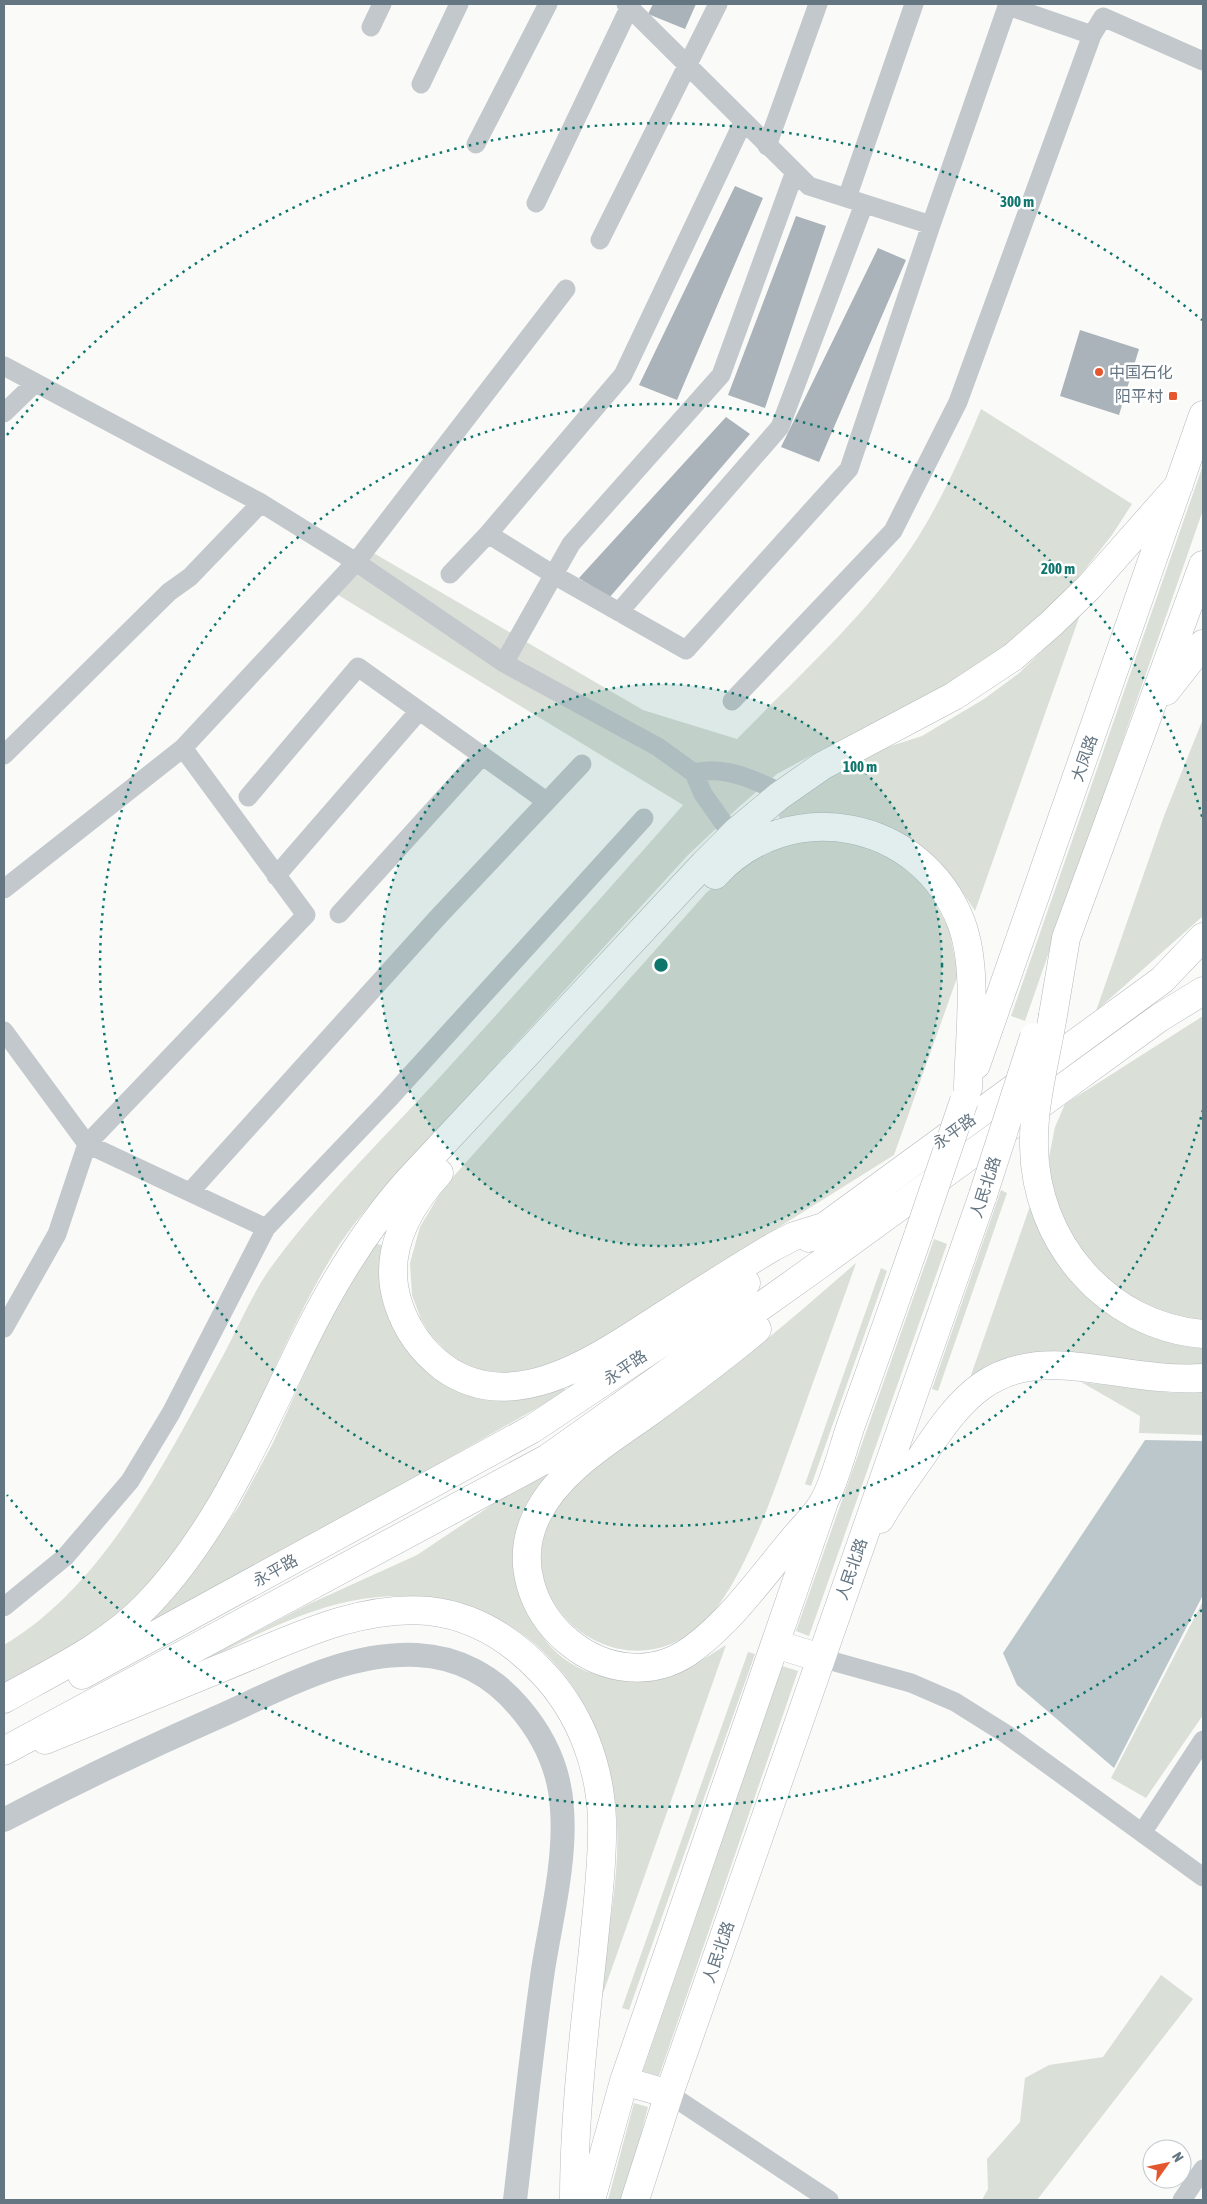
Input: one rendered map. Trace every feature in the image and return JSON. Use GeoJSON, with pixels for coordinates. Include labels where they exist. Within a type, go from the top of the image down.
{"type":"FeatureCollection","features":[{"type":"Feature","properties":{"kind":"main road","name":"大凤路"},"geometry":{"type":"LineString","coordinates":[[966,1095],[1203,415]]}},
{"type":"Feature","properties":{"kind":"main road"},"geometry":{"type":"LineString","coordinates":[[4,1699],[105,1641],[134,1617],[172,1577],[200,1540],[225,1500],[330,1293],[361,1243],[391,1201],[732,835],[782,793],[847,751],[962,692],[1013,656],[1052,623],[1088,587],[1180,485]]}},
{"type":"Feature","properties":{"kind":"main road"},"geometry":{"type":"LineString","coordinates":[[1203,565],[1066,938],[1034,1126],[1034,1147],[1041,1197],[1054,1233],[1077,1268],[1096,1288],[1118,1304],[1155,1323],[1182,1331],[1203,1334]]}},
{"type":"Feature","properties":{"kind":"main road"},"geometry":{"type":"LineString","coordinates":[[1151,710],[1203,644]]}},
{"type":"Feature","properties":{"kind":"main road"},"geometry":{"type":"LineString","coordinates":[[591,2200],[624,2081],[966,1095],[970,959],[961,922],[940,885],[930,873],[903,851],[888,842],[858,830],[817,826],[780,833],[742,852],[719,870],[432,1181],[414,1205],[399,1236],[393,1265],[394,1287],[405,1322],[421,1345],[438,1363],[457,1376],[476,1383],[518,1386],[550,1378],[582,1364],[773,1247],[794,1236],[823,1227]]}},
{"type":"Feature","properties":{"kind":"main road"},"geometry":{"type":"LineString","coordinates":[[1162,980],[1203,937]]}},
{"type":"Feature","properties":{"kind":"main road","name":"人民北路"},"geometry":{"type":"LineString","coordinates":[[635,2200],[669,2094],[983,1195],[1066,938]]}},
{"type":"Feature","properties":{"kind":"main road","name":"永平路"},"geometry":{"type":"LineString","coordinates":[[4,1718],[532,1429],[691,1323],[1203,949]]}},
{"type":"Feature","properties":{"kind":"main road","name":"永平路"},"geometry":{"type":"LineString","coordinates":[[4,1751],[548,1458],[819,1265],[1203,984]]}},
{"type":"Feature","properties":{"kind":"main road"},"geometry":{"type":"LineString","coordinates":[[1159,1018],[1203,992]]}},
{"type":"Feature","properties":{"kind":"main road"},"geometry":{"type":"LineString","coordinates":[[819,1265],[766,1320],[722,1359],[589,1457],[558,1485],[541,1508],[530,1532],[527,1548],[529,1580],[541,1610],[550,1623],[560,1635],[586,1654],[600,1661],[631,1668],[663,1664],[695,1648],[731,1613],[824,1501]]}},
{"type":"Feature","properties":{"kind":"main road"},"geometry":{"type":"LineString","coordinates":[[851,1570],[885,1509],[950,1414],[984,1385],[1011,1372],[1048,1366],[1083,1368],[1157,1378],[1203,1378]]}},
{"type":"Feature","properties":{"kind":"main road"},"geometry":{"type":"LineString","coordinates":[[4,1757],[304,1635],[357,1618],[399,1611],[442,1613],[470,1621],[510,1643],[548,1678],[571,1711],[590,1752],[600,1795],[602,1835],[584,2036],[574,2200]]}},
{"type":"Feature","properties":{"kind":"main road"},"geometry":{"type":"LineString","coordinates":[[775,1644],[821,1658]]}},
{"type":"Feature","properties":{"kind":"main road"},"geometry":{"type":"LineString","coordinates":[[624,2081],[669,2094]]}},
{"type":"Feature","properties":{"kind":"street"},"geometry":{"type":"LineString","coordinates":[[371,27],[382,4]]}},
{"type":"Feature","properties":{"kind":"street"},"geometry":{"type":"LineString","coordinates":[[421,84],[460,4]]}},
{"type":"Feature","properties":{"kind":"street"},"geometry":{"type":"LineString","coordinates":[[476,144],[548,4]]}},
{"type":"Feature","properties":{"kind":"street"},"geometry":{"type":"LineString","coordinates":[[600,240],[689,66],[718,4]]}},
{"type":"Feature","properties":{"kind":"street"},"geometry":{"type":"LineString","coordinates":[[767,146],[818,4]]}},
{"type":"Feature","properties":{"kind":"street"},"geometry":{"type":"LineString","coordinates":[[619,612],[780,427],[855,201],[914,4]]}},
{"type":"Feature","properties":{"kind":"street"},"geometry":{"type":"LineString","coordinates":[[536,203],[629,5],[794,174],[808,186],[931,225]]}},
{"type":"Feature","properties":{"kind":"street"},"geometry":{"type":"LineString","coordinates":[[488,534],[554,576],[686,650],[849,469],[931,225],[1008,5],[1092,36]]}},
{"type":"Feature","properties":{"kind":"street"},"geometry":{"type":"LineString","coordinates":[[732,701],[893,531],[958,402],[1092,36],[1103,17],[1203,61]]}},
{"type":"Feature","properties":{"kind":"street"},"geometry":{"type":"LineString","coordinates":[[450,574],[488,534],[623,375],[743,122]]}},
{"type":"Feature","properties":{"kind":"street"},"geometry":{"type":"LineString","coordinates":[[504,663],[571,544],[722,375],[794,174]]}},
{"type":"Feature","properties":{"kind":"street"},"geometry":{"type":"LineString","coordinates":[[4,888],[183,748],[356,562],[566,289]]}},
{"type":"Feature","properties":{"kind":"street"},"geometry":{"type":"LineString","coordinates":[[4,366],[261,503],[356,562],[504,663],[658,747],[694,772],[703,794],[732,835]]}},
{"type":"Feature","properties":{"kind":"street"},"geometry":{"type":"LineString","coordinates":[[4,413],[36,383]]}},
{"type":"Feature","properties":{"kind":"street"},"geometry":{"type":"LineString","coordinates":[[4,756],[169,592],[190,577],[261,503]]}},
{"type":"Feature","properties":{"kind":"street"},"geometry":{"type":"LineString","coordinates":[[248,797],[358,667],[546,801]]}},
{"type":"Feature","properties":{"kind":"street"},"geometry":{"type":"LineString","coordinates":[[276,876],[420,711]]}},
{"type":"Feature","properties":{"kind":"street"},"geometry":{"type":"LineString","coordinates":[[4,1328],[57,1234],[87,1144],[306,915],[183,748]]}},
{"type":"Feature","properties":{"kind":"street"},"geometry":{"type":"LineString","coordinates":[[339,914],[482,756]]}},
{"type":"Feature","properties":{"kind":"street"},"geometry":{"type":"LineString","coordinates":[[190,1192],[546,801],[582,764]]}},
{"type":"Feature","properties":{"kind":"street"},"geometry":{"type":"LineString","coordinates":[[694,772],[707,770],[724,771],[756,781],[782,793]]}},
{"type":"Feature","properties":{"kind":"street"},"geometry":{"type":"LineString","coordinates":[[4,1607],[65,1557],[130,1481],[171,1413],[266,1228],[387,1101],[644,818]]}},
{"type":"Feature","properties":{"kind":"street"},"geometry":{"type":"LineString","coordinates":[[4,1031],[87,1144],[266,1228]]}},
{"type":"Feature","properties":{"kind":"street"},"geometry":{"type":"LineString","coordinates":[[4,1820],[162,1742],[309,1676],[343,1664],[395,1655],[431,1656],[467,1666],[498,1685],[524,1712],[547,1748],[560,1788],[562,1818],[561,1849],[542,1974],[514,2200]]}},
{"type":"Feature","properties":{"kind":"street"},"geometry":{"type":"LineString","coordinates":[[821,1658],[910,1683],[955,1702],[1006,1734],[1203,1878]]}},
{"type":"Feature","properties":{"kind":"street"},"geometry":{"type":"LineString","coordinates":[[1142,1833],[1203,1740]]}},
{"type":"Feature","properties":{"kind":"street"},"geometry":{"type":"LineString","coordinates":[[669,2094],[829,2200]]}},
{"type":"Feature","properties":{"kind":"street"},"geometry":{"type":"LineString","coordinates":[[1182,2200],[1203,2169]]}},
{"type":"Feature","properties":{"kind":"shaded area"},"geometry":{"type":"Polygon","coordinates":[[[981,409],[1132,504],[1112,535],[1078,578],[1033,626],[935,698],[823,749],[777,774],[687,856],[387,1185],[352,1226],[334,1253],[287,1340],[223,1475],[199,1518],[171,1559],[138,1596],[108,1623],[74,1646],[4,1686],[4,1645],[41,1619],[74,1588],[132,1514],[181,1432],[257,1290],[288,1245],[329,1196],[470,1044],[683,805],[325,587],[358,544],[643,710],[737,739],[850,624],[892,574],[922,531],[941,497],[981,409]]]}},
{"type":"Feature","properties":{"kind":"shaded area"},"geometry":{"type":"Polygon","coordinates":[[[1203,465],[1203,510],[1025,1021],[1011,1016],[1203,465]]]}},
{"type":"Feature","properties":{"kind":"shaded area"},"geometry":{"type":"Polygon","coordinates":[[[1080,615],[975,911],[956,882],[932,857],[780,820],[778,812],[797,794],[872,752],[922,736],[984,699],[1018,674],[1080,615]]]}},
{"type":"Feature","properties":{"kind":"shaded area"},"geometry":{"type":"Polygon","coordinates":[[[1203,719],[1203,916],[1096,1011],[1164,816],[1203,719]]]}},
{"type":"Feature","properties":{"kind":"shaded area"},"geometry":{"type":"Polygon","coordinates":[[[807,837],[864,844],[899,863],[929,891],[949,929],[958,975],[894,1155],[572,1357],[511,1376],[472,1369],[455,1360],[430,1334],[421,1319],[412,1295],[410,1263],[420,1227],[444,1187],[707,892],[750,859],[807,837]]]}},
{"type":"Feature","properties":{"kind":"shaded area"},"geometry":{"type":"Polygon","coordinates":[[[1203,1016],[1203,1323],[1137,1306],[1087,1264],[1053,1203],[1049,1157],[1055,1127],[1065,1104],[1203,1016]]]}},
{"type":"Feature","properties":{"kind":"shaded area"},"geometry":{"type":"Polygon","coordinates":[[[1001,1190],[1007,1193],[938,1391],[932,1389],[1001,1190]]]}},
{"type":"Feature","properties":{"kind":"shaded area"},"geometry":{"type":"Polygon","coordinates":[[[1030,1206],[1048,1248],[1077,1286],[1203,1347],[1203,1366],[970,1378],[1030,1206]]]}},
{"type":"Feature","properties":{"kind":"shaded area"},"geometry":{"type":"Polygon","coordinates":[[[934,1239],[947,1244],[809,1636],[796,1631],[934,1239]]]}},
{"type":"Feature","properties":{"kind":"shaded area"},"geometry":{"type":"Polygon","coordinates":[[[372,1243],[382,1245],[379,1277],[384,1307],[395,1333],[421,1365],[560,1386],[567,1391],[128,1640],[211,1547],[239,1506],[273,1443],[330,1317],[372,1243]]]}},
{"type":"Feature","properties":{"kind":"shaded area"},"geometry":{"type":"Polygon","coordinates":[[[856,1263],[767,1508],[744,1562],[716,1609],[700,1626],[667,1645],[634,1651],[602,1644],[575,1627],[554,1603],[543,1573],[543,1541],[557,1508],[565,1497],[606,1458],[761,1344],[856,1263]]]}},
{"type":"Feature","properties":{"kind":"shaded area"},"geometry":{"type":"Polygon","coordinates":[[[881,1268],[887,1271],[811,1486],[805,1484],[881,1268]]]}},
{"type":"Feature","properties":{"kind":"shaded area"},"geometry":{"type":"Polygon","coordinates":[[[1081,1382],[1173,1393],[1203,1392],[1203,1435],[1139,1433],[1140,1416],[1081,1382]]]}},
{"type":"Feature","properties":{"kind":"shaded area"},"geometry":{"type":"Polygon","coordinates":[[[1145,1440],[1203,1441],[1203,1595],[1114,1768],[1017,1685],[1003,1653],[1145,1440]]]}},
{"type":"Feature","properties":{"kind":"shaded area"},"geometry":{"type":"Polygon","coordinates":[[[553,1464],[528,1610],[549,1645],[567,1661],[582,1669],[598,1675],[634,1679],[651,1678],[686,1668],[726,1645],[594,2019],[616,1873],[617,1826],[610,1773],[594,1725],[570,1682],[538,1647],[500,1620],[455,1603],[406,1596],[351,1601],[304,1614],[237,1644],[173,1678],[172,1676],[309,1604],[417,1555],[553,1464]]]}},
{"type":"Feature","properties":{"kind":"shaded area"},"geometry":{"type":"Polygon","coordinates":[[[1203,1601],[1203,1715],[1146,1798],[1111,1778],[1203,1601]]]}},
{"type":"Feature","properties":{"kind":"shaded area"},"geometry":{"type":"Polygon","coordinates":[[[748,1652],[755,1654],[629,2010],[622,2008],[748,1652]]]}},
{"type":"Feature","properties":{"kind":"shaded area"},"geometry":{"type":"Polygon","coordinates":[[[782,1666],[798,1671],[659,2076],[643,2071],[782,1666]]]}},
{"type":"Feature","properties":{"kind":"shaded area"},"geometry":{"type":"Polygon","coordinates":[[[1161,1975],[1193,1999],[1037,2200],[982,2200],[988,2189],[987,2159],[1020,2122],[1025,2078],[1049,2065],[1103,2057],[1161,1975]]]}},
{"type":"Feature","properties":{"kind":"shaded area"},"geometry":{"type":"Polygon","coordinates":[[[634,2103],[648,2107],[624,2200],[608,2200],[634,2103]]]}},
{"type":"Feature","properties":{"kind":"building"},"geometry":{"type":"Polygon","coordinates":[[[653,4],[696,4],[685,29],[648,14],[653,4]]]}},
{"type":"Feature","properties":{"kind":"building"},"geometry":{"type":"Polygon","coordinates":[[[735,186],[763,198],[677,400],[639,385],[735,186]]]}},
{"type":"Feature","properties":{"kind":"building"},"geometry":{"type":"Polygon","coordinates":[[[796,216],[826,226],[765,408],[728,395],[796,216]]]}},
{"type":"Feature","properties":{"kind":"building"},"geometry":{"type":"Polygon","coordinates":[[[878,248],[906,260],[819,462],[781,447],[878,248]]]}},
{"type":"Feature","properties":{"kind":"building","name":"中国石化"},"geometry":{"type":"Polygon","coordinates":[[[1080,330],[1139,349],[1119,415],[1060,396],[1080,330]]]}},
{"type":"Feature","properties":{"kind":"building"},"geometry":{"type":"Polygon","coordinates":[[[726,417],[750,434],[609,598],[579,578],[726,417]]]}},
{"type":"Feature","properties":{"kind":"place","name":"中国石化"},"geometry":{"type":"Point","coordinates":[1099,372]}},
{"type":"Feature","properties":{"kind":"place","name":"阳平村"},"geometry":{"type":"Point","coordinates":[1173,396]}}]}
